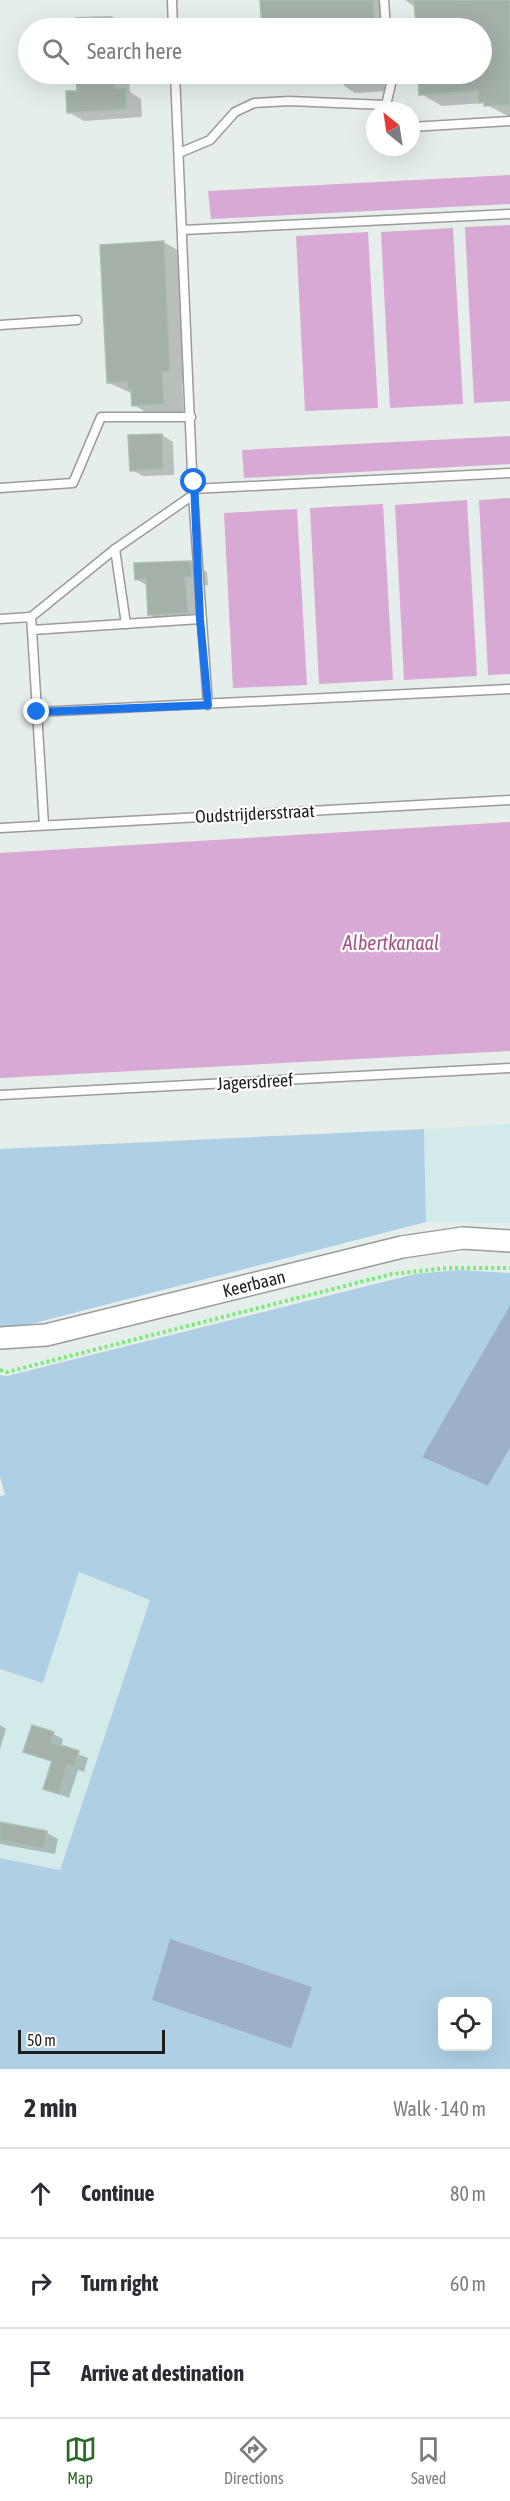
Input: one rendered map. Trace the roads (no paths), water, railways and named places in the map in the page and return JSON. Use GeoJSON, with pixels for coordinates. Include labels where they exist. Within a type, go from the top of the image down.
{"type":"FeatureCollection","features":[{"type":"Feature","properties":{"kind":"street","name":"Keerbaan"},"geometry":{"type":"LineString","coordinates":[[0,1338],[46,1335],[402,1248],[463,1239],[510,1241]]}},
{"type":"Feature","properties":{"kind":"lane"},"geometry":{"type":"LineString","coordinates":[[172,0],[173,18]]}},
{"type":"Feature","properties":{"kind":"lane"},"geometry":{"type":"LineString","coordinates":[[384,0],[385,18]]}},
{"type":"Feature","properties":{"kind":"lane"},"geometry":{"type":"LineString","coordinates":[[176,84],[193,492],[200,619],[208,705]]}},
{"type":"Feature","properties":{"kind":"lane"},"geometry":{"type":"LineString","coordinates":[[390,102],[391,84]]}},
{"type":"Feature","properties":{"kind":"lane"},"geometry":{"type":"LineString","coordinates":[[179,153],[210,140],[235,112],[254,103],[289,101],[366,106]]}},
{"type":"Feature","properties":{"kind":"lane"},"geometry":{"type":"LineString","coordinates":[[420,126],[510,121]]}},
{"type":"Feature","properties":{"kind":"lane"},"geometry":{"type":"LineString","coordinates":[[182,230],[510,214]]}},
{"type":"Feature","properties":{"kind":"lane"},"geometry":{"type":"LineString","coordinates":[[0,325],[77,320]]}},
{"type":"Feature","properties":{"kind":"lane"},"geometry":{"type":"LineString","coordinates":[[0,488],[74,483],[100,417],[191,417]]}},
{"type":"Feature","properties":{"kind":"lane"},"geometry":{"type":"LineString","coordinates":[[0,619],[31,616],[115,549],[193,492],[510,473]]}},
{"type":"Feature","properties":{"kind":"lane"},"geometry":{"type":"LineString","coordinates":[[115,549],[126,624]]}},
{"type":"Feature","properties":{"kind":"lane"},"geometry":{"type":"LineString","coordinates":[[31,616],[44,825]]}},
{"type":"Feature","properties":{"kind":"lane"},"geometry":{"type":"LineString","coordinates":[[32,630],[200,619]]}},
{"type":"Feature","properties":{"kind":"lane"},"geometry":{"type":"LineString","coordinates":[[37,712],[510,689]]}},
{"type":"Feature","properties":{"kind":"lane","name":"Oudstrijdersstraat"},"geometry":{"type":"LineString","coordinates":[[0,828],[510,801]]}},
{"type":"Feature","properties":{"kind":"lane","name":"Jagersdreef"},"geometry":{"type":"LineString","coordinates":[[0,1095],[510,1068]]}},
{"type":"Feature","properties":{"kind":"water"},"geometry":{"type":"Polygon","coordinates":[[[510,175],[510,204],[211,219],[208,191],[510,175]]]}},
{"type":"Feature","properties":{"kind":"water"},"geometry":{"type":"Polygon","coordinates":[[[510,225],[510,401],[474,403],[465,227],[510,225]]]}},
{"type":"Feature","properties":{"kind":"water"},"geometry":{"type":"Polygon","coordinates":[[[453,228],[463,404],[390,408],[381,232],[453,228]]]}},
{"type":"Feature","properties":{"kind":"water"},"geometry":{"type":"Polygon","coordinates":[[[368,232],[378,408],[305,411],[296,236],[368,232]]]}},
{"type":"Feature","properties":{"kind":"water"},"geometry":{"type":"Polygon","coordinates":[[[510,436],[510,464],[244,478],[242,450],[510,436]]]}},
{"type":"Feature","properties":{"kind":"water"},"geometry":{"type":"Polygon","coordinates":[[[510,498],[510,674],[488,675],[479,500],[510,498]]]}},
{"type":"Feature","properties":{"kind":"water"},"geometry":{"type":"Polygon","coordinates":[[[467,500],[477,676],[404,680],[395,505],[467,500]]]}},
{"type":"Feature","properties":{"kind":"water"},"geometry":{"type":"Polygon","coordinates":[[[383,504],[393,680],[319,684],[310,508],[383,504]]]}},
{"type":"Feature","properties":{"kind":"water"},"geometry":{"type":"Polygon","coordinates":[[[297,509],[307,685],[233,688],[224,513],[297,509]]]}},
{"type":"Feature","properties":{"kind":"water","name":"Albertkanaal"},"geometry":{"type":"Polygon","coordinates":[[[510,822],[510,1051],[0,1078],[0,853],[510,822]]]}}]}
